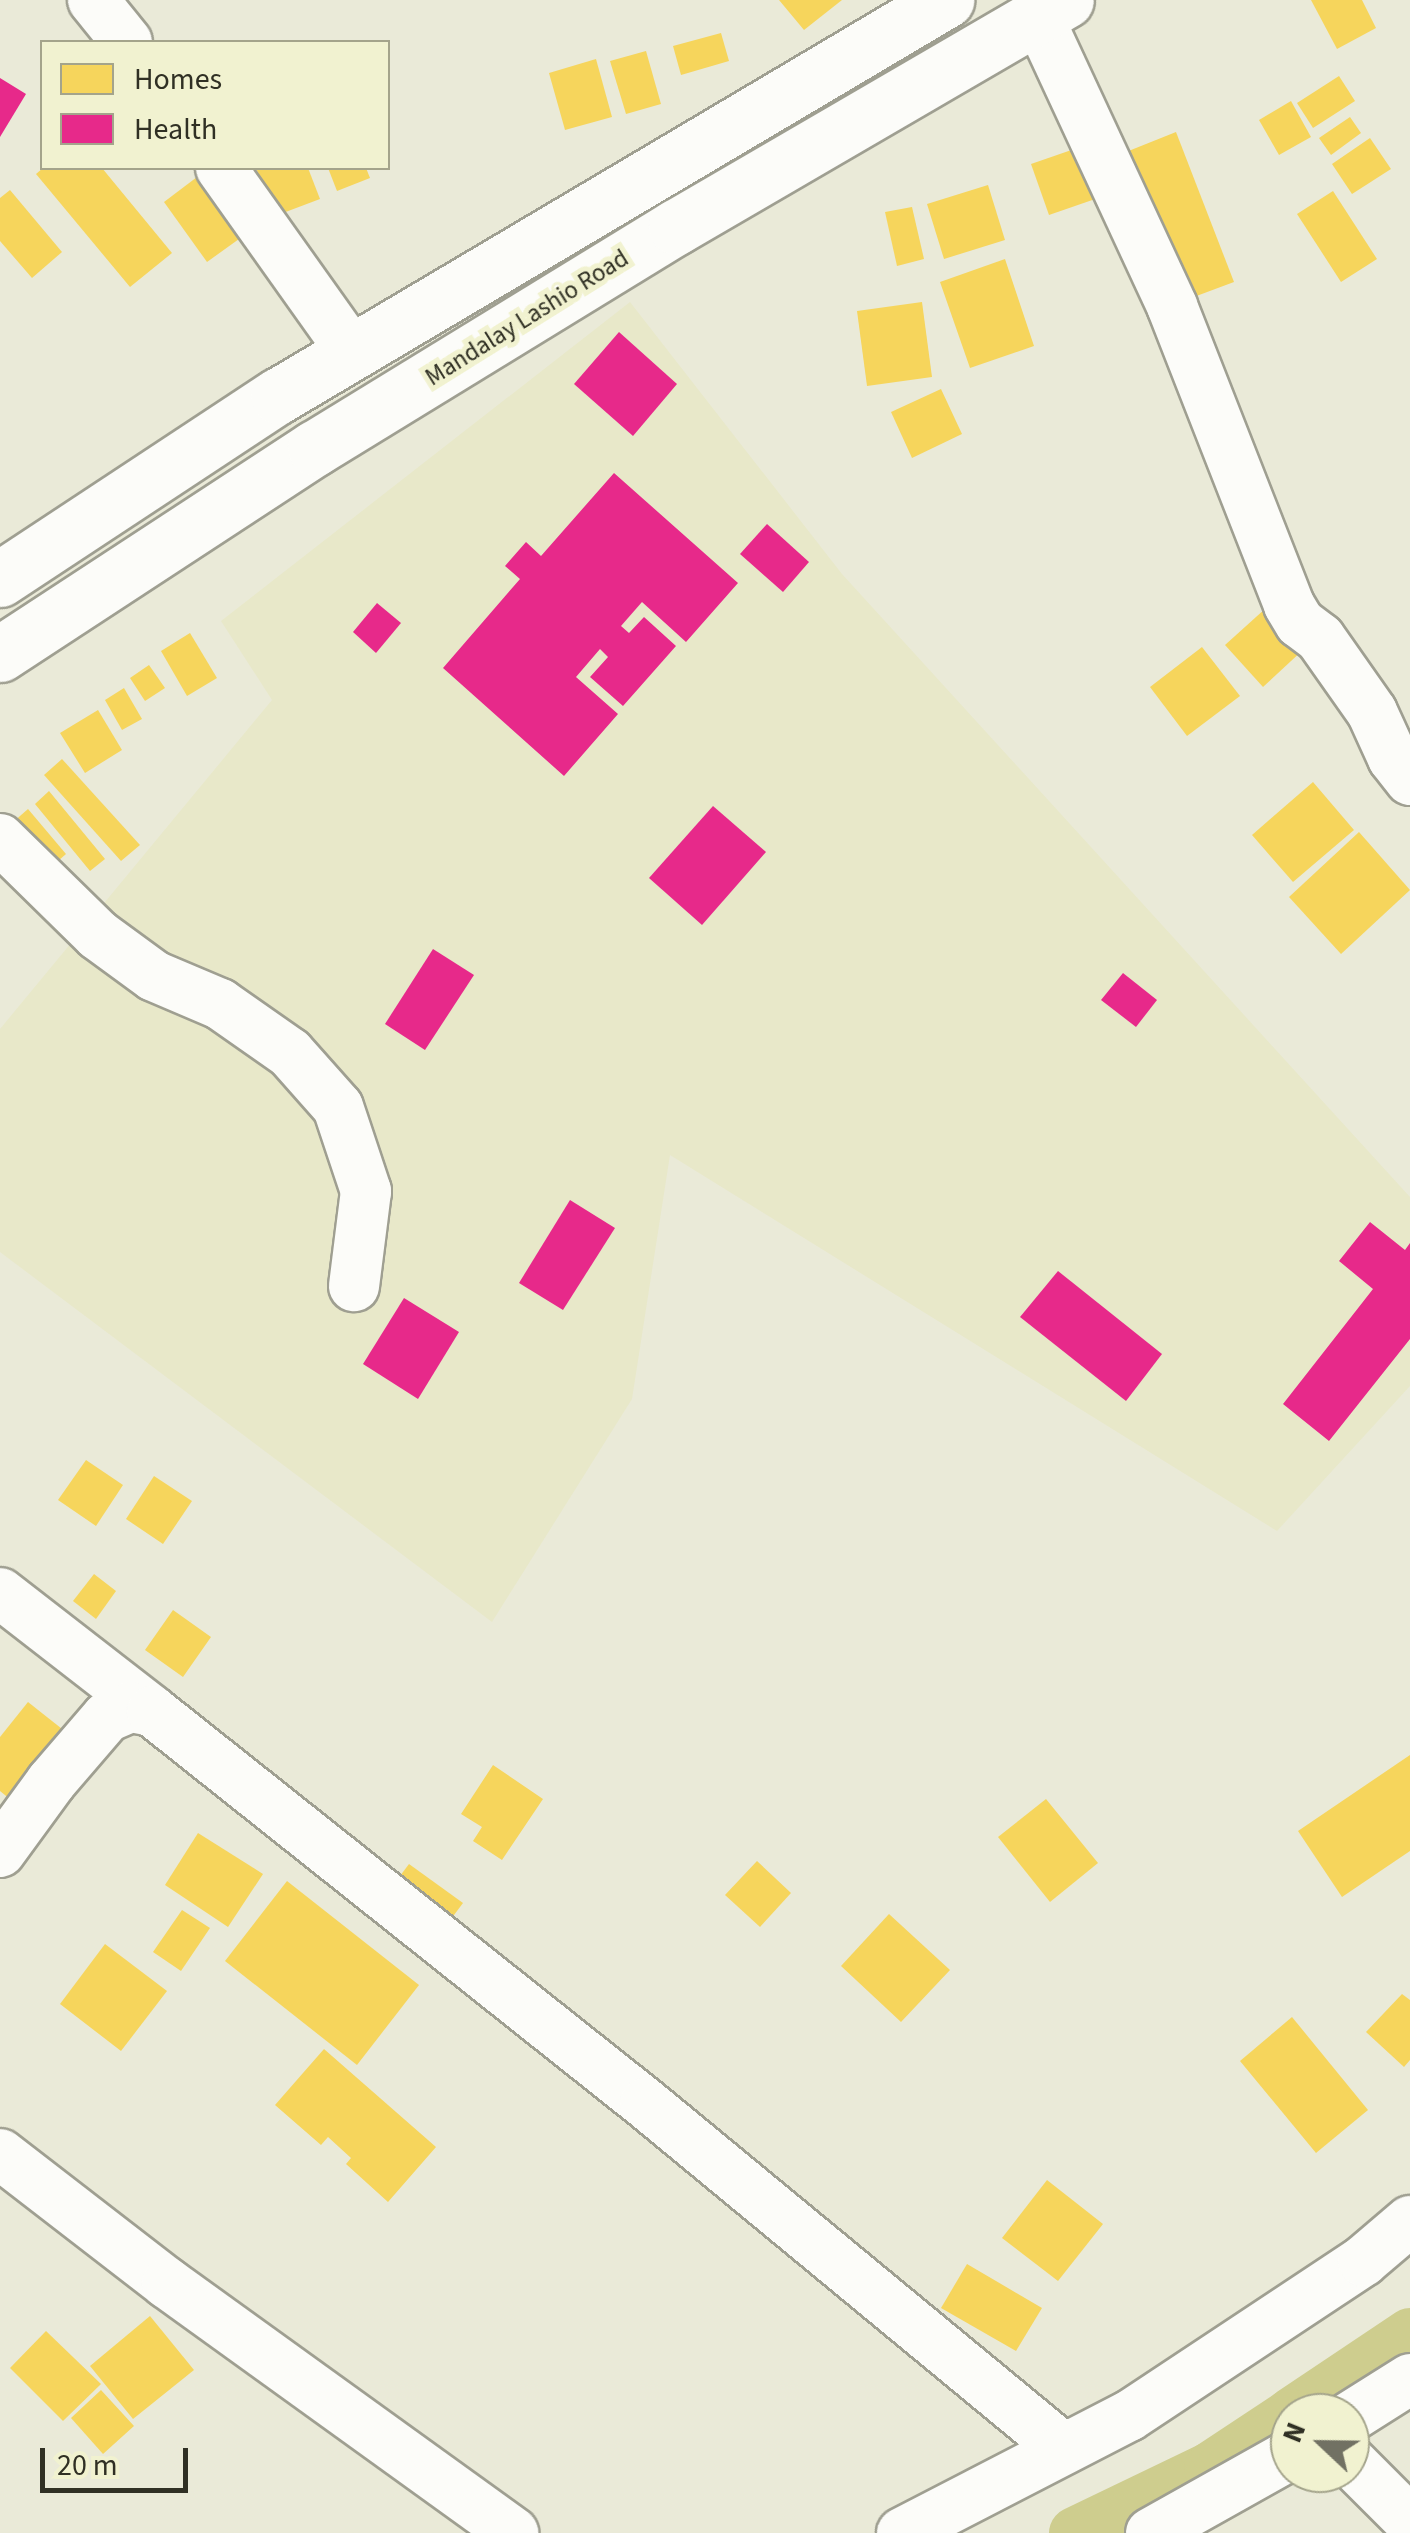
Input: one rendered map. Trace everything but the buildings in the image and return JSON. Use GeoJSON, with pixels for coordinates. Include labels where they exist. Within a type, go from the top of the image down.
{"type":"FeatureCollection","features":[{"type":"Feature","properties":{"kind":"highway"},"geometry":{"type":"LineString","coordinates":[[0,579],[352,352],[946,0]]}},
{"type":"Feature","properties":{"kind":"highway","name":"Mandalay Lashio Road"},"geometry":{"type":"LineString","coordinates":[[0,654],[314,448],[577,287],[1052,9]]}},
{"type":"Feature","properties":{"kind":"street"},"geometry":{"type":"LineString","coordinates":[[94,0],[124,40]]}},
{"type":"Feature","properties":{"kind":"street"},"geometry":{"type":"LineString","coordinates":[[1052,9],[1289,605],[1300,624],[1320,638],[1372,712],[1393,758],[1410,780]]}},
{"type":"Feature","properties":{"kind":"street"},"geometry":{"type":"LineString","coordinates":[[222,170],[352,352]]}},
{"type":"Feature","properties":{"kind":"street"},"geometry":{"type":"LineString","coordinates":[[0,839],[98,935],[154,976],[220,1004],[290,1053],[338,1107],[366,1191],[354,1286]]}},
{"type":"Feature","properties":{"kind":"street"},"geometry":{"type":"LineString","coordinates":[[0,1594],[644,2103],[1064,2449]]}},
{"type":"Feature","properties":{"kind":"street"},"geometry":{"type":"LineString","coordinates":[[0,1852],[51,1782],[107,1717],[132,1707],[152,1711]]}},
{"type":"Feature","properties":{"kind":"street"},"geometry":{"type":"LineString","coordinates":[[0,2154],[167,2283],[513,2533]]}},
{"type":"Feature","properties":{"kind":"street"},"geometry":{"type":"LineString","coordinates":[[902,2533],[1160,2395],[1362,2260],[1410,2220]]}},
{"type":"Feature","properties":{"kind":"street"},"geometry":{"type":"LineString","coordinates":[[1370,2404],[1410,2379]]}},
{"type":"Feature","properties":{"kind":"street"},"geometry":{"type":"LineString","coordinates":[[1151,2533],[1270,2466]]}},
{"type":"Feature","properties":{"kind":"street"},"geometry":{"type":"LineString","coordinates":[[1370,2481],[1410,2521]]}},
{"type":"Feature","properties":{"kind":"shaded area"},"geometry":{"type":"Polygon","coordinates":[[[630,302],[842,574],[1410,1197],[1410,1386],[1277,1531],[670,1155],[632,1399],[492,1622],[0,1252],[0,1029],[272,700],[221,621],[630,302]]]}},
{"type":"Feature","properties":{"kind":"waterway"},"geometry":{"type":"LineString","coordinates":[[1322,2393],[1410,2334]]}},
{"type":"Feature","properties":{"kind":"waterway"},"geometry":{"type":"LineString","coordinates":[[1075,2533],[1210,2468],[1270,2428]]}}]}
